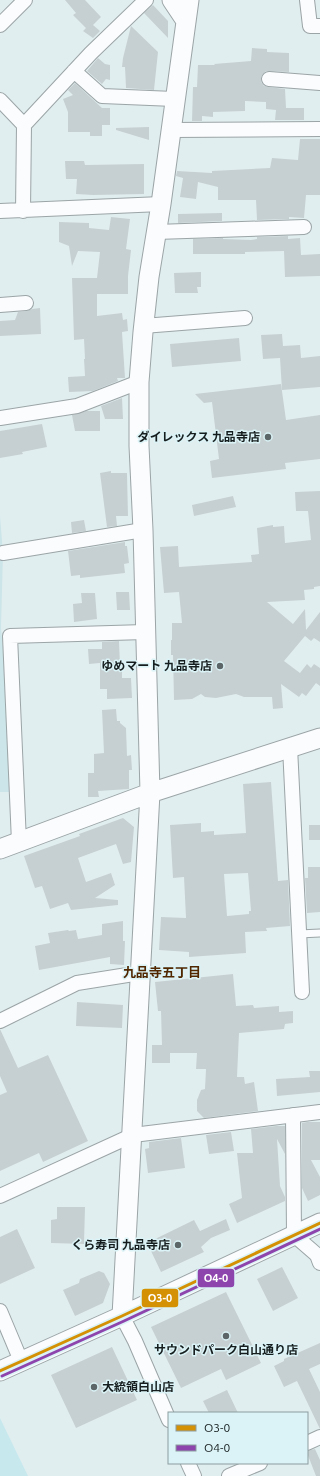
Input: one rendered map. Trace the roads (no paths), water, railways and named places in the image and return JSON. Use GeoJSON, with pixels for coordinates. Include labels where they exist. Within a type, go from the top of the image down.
{"type":"FeatureCollection","features":[{"type":"Feature","properties":{"kind":"street"},"geometry":{"type":"LineString","coordinates":[[0,25],[25,0]]}},
{"type":"Feature","properties":{"kind":"street"},"geometry":{"type":"LineString","coordinates":[[23,211],[24,125],[74,70],[146,0]]}},
{"type":"Feature","properties":{"kind":"street"},"geometry":{"type":"LineString","coordinates":[[172,0],[186,21]]}},
{"type":"Feature","properties":{"kind":"street"},"geometry":{"type":"LineString","coordinates":[[168,1418],[135,1341],[122,1316],[150,794],[143,530],[139,446],[139,382],[143,326],[149,277],[161,204],[174,99],[189,0]]}},
{"type":"Feature","properties":{"kind":"street"},"geometry":{"type":"LineString","coordinates":[[307,0],[310,26],[320,26]]}},
{"type":"Feature","properties":{"kind":"street"},"geometry":{"type":"LineString","coordinates":[[74,70],[102,96],[174,99]]}},
{"type":"Feature","properties":{"kind":"street"},"geometry":{"type":"LineString","coordinates":[[269,79],[320,83]]}},
{"type":"Feature","properties":{"kind":"street"},"geometry":{"type":"LineString","coordinates":[[0,100],[24,125]]}},
{"type":"Feature","properties":{"kind":"street"},"geometry":{"type":"LineString","coordinates":[[171,130],[320,129]]}},
{"type":"Feature","properties":{"kind":"street"},"geometry":{"type":"LineString","coordinates":[[0,211],[161,204]]}},
{"type":"Feature","properties":{"kind":"street"},"geometry":{"type":"LineString","coordinates":[[156,232],[304,227]]}},
{"type":"Feature","properties":{"kind":"street"},"geometry":{"type":"LineString","coordinates":[[0,305],[26,303]]}},
{"type":"Feature","properties":{"kind":"street"},"geometry":{"type":"LineString","coordinates":[[143,326],[245,318]]}},
{"type":"Feature","properties":{"kind":"street"},"geometry":{"type":"LineString","coordinates":[[0,418],[77,406],[139,382]]}},
{"type":"Feature","properties":{"kind":"street"},"geometry":{"type":"LineString","coordinates":[[3,553],[143,530]]}},
{"type":"Feature","properties":{"kind":"street"},"geometry":{"type":"LineString","coordinates":[[19,842],[10,636],[145,632]]}},
{"type":"Feature","properties":{"kind":"street"},"geometry":{"type":"LineString","coordinates":[[0,849],[150,794],[320,738]]}},
{"type":"Feature","properties":{"kind":"street"},"geometry":{"type":"LineString","coordinates":[[290,747],[302,992]]}},
{"type":"Feature","properties":{"kind":"street"},"geometry":{"type":"LineString","coordinates":[[0,1021],[78,983],[140,973]]}},
{"type":"Feature","properties":{"kind":"street"},"geometry":{"type":"LineString","coordinates":[[0,1196],[132,1135],[320,1112]]}},
{"type":"Feature","properties":{"kind":"street"},"geometry":{"type":"LineString","coordinates":[[293,1115],[294,1235],[317,1255],[320,1263]]}},
{"type":"Feature","properties":{"kind":"street"},"geometry":{"type":"LineString","coordinates":[[0,1371],[122,1316],[320,1223]]}},
{"type":"Feature","properties":{"kind":"street"},"geometry":{"type":"LineString","coordinates":[[0,1311],[21,1361]]}},
{"type":"Feature","properties":{"kind":"street"},"geometry":{"type":"LineString","coordinates":[[308,1443],[320,1437]]}},
{"type":"Feature","properties":{"kind":"street"},"geometry":{"type":"LineString","coordinates":[[188,1464],[194,1476]]}},
{"type":"Feature","properties":{"kind":"street"},"geometry":{"type":"LineString","coordinates":[[229,1476],[258,1464]]}},
{"type":"Feature","properties":{"kind":"lane"},"geometry":{"type":"LineString","coordinates":[[299,934],[320,933]]}},
{"type":"Feature","properties":{"kind":"place","name":"ダイレックス 九品寺店"},"geometry":{"type":"Point","coordinates":[268,437]}},
{"type":"Feature","properties":{"kind":"place","name":"ゆめマート 九品寺店"},"geometry":{"type":"Point","coordinates":[220,666]}},
{"type":"Feature","properties":{"kind":"place","name":"くら寿司 九品寺店"},"geometry":{"type":"Point","coordinates":[178,1245]}},
{"type":"Feature","properties":{"kind":"place","name":"サウンドパーク白山通り店"},"geometry":{"type":"Point","coordinates":[226,1336]}},
{"type":"Feature","properties":{"kind":"place","name":"大統領白山店"},"geometry":{"type":"Point","coordinates":[94,1387]}},
{"type":"Feature","properties":{"kind":"district","name":"九品寺五丁目"},"geometry":{"type":"Point","coordinates":[162,972]}}]}
